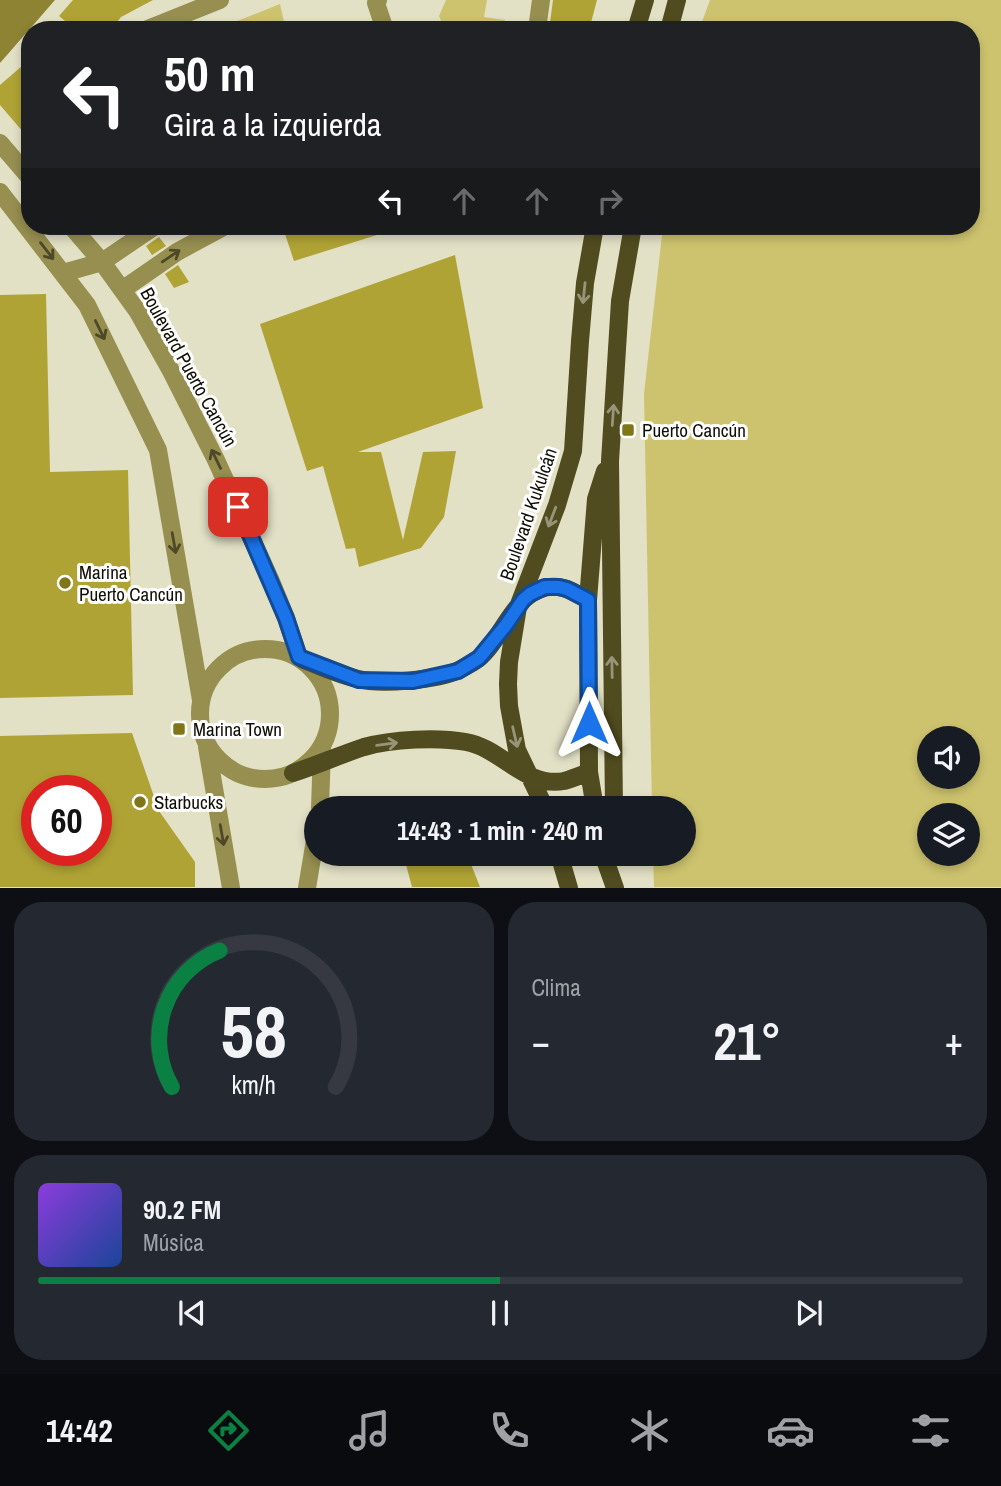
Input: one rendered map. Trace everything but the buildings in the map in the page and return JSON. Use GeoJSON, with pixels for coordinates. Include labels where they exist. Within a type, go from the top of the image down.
{"type":"FeatureCollection","features":[{"type":"Feature","properties":{"kind":"main road"},"geometry":{"type":"LineString","coordinates":[[639,21],[645,0]]}},
{"type":"Feature","properties":{"kind":"main road"},"geometry":{"type":"LineString","coordinates":[[671,21],[677,0]]}},
{"type":"Feature","properties":{"kind":"main road","name":"Boulevard Kukulcán"},"geometry":{"type":"LineString","coordinates":[[539,796],[517,750],[509,706],[509,662],[518,607],[557,505],[573,452],[585,283],[593,235]]}},
{"type":"Feature","properties":{"kind":"main road"},"geometry":{"type":"LineString","coordinates":[[614,796],[610,461],[620,301],[631,235]]}},
{"type":"Feature","properties":{"kind":"main road"},"geometry":{"type":"LineString","coordinates":[[593,796],[589,772],[588,600],[596,499],[610,461]]}},
{"type":"Feature","properties":{"kind":"main road"},"geometry":{"type":"LineString","coordinates":[[300,658],[359,680],[413,681],[458,671],[479,658],[530,594],[545,587],[567,589],[588,600]]}},
{"type":"Feature","properties":{"kind":"main road"},"geometry":{"type":"LineString","coordinates":[[293,773],[322,754],[423,739],[477,744],[530,777],[540,780],[562,782],[589,772]]}},
{"type":"Feature","properties":{"kind":"main road"},"geometry":{"type":"LineString","coordinates":[[563,866],[569,887]]}},
{"type":"Feature","properties":{"kind":"main road"},"geometry":{"type":"LineString","coordinates":[[607,866],[615,887]]}},
{"type":"Feature","properties":{"kind":"main road"},"geometry":{"type":"LineString","coordinates":[[615,866],[615,887]]}},
{"type":"Feature","properties":{"kind":"street"},"geometry":{"type":"LineString","coordinates":[[166,21],[220,0]]}},
{"type":"Feature","properties":{"kind":"street"},"geometry":{"type":"LineString","coordinates":[[378,0],[376,3],[382,21]]}},
{"type":"Feature","properties":{"kind":"street"},"geometry":{"type":"LineString","coordinates":[[538,21],[541,0]]}},
{"type":"Feature","properties":{"kind":"street"},"geometry":{"type":"LineString","coordinates":[[0,143],[21,168]]}},
{"type":"Feature","properties":{"kind":"street"},"geometry":{"type":"LineString","coordinates":[[0,192],[21,219]]}},
{"type":"Feature","properties":{"kind":"street"},"geometry":{"type":"LineString","coordinates":[[34,235],[87,305],[158,450],[201,699],[200,722],[232,887]]}},
{"type":"Feature","properties":{"kind":"street","name":"Boulevard Puerto Cancún"},"geometry":{"type":"LineString","coordinates":[[79,235],[138,312],[170,369],[216,460],[278,598],[300,658]]}},
{"type":"Feature","properties":{"kind":"street"},"geometry":{"type":"LineString","coordinates":[[64,273],[102,262],[142,235]]}},
{"type":"Feature","properties":{"kind":"street"},"geometry":{"type":"LineString","coordinates":[[122,290],[207,235]]}},
{"type":"Feature","properties":{"kind":"street"},"geometry":{"type":"LineString","coordinates":[[201,699],[208,680],[222,664],[239,653],[259,648],[280,649],[300,658],[316,672],[325,687],[330,705],[330,723],[322,754],[320,796]]}},
{"type":"Feature","properties":{"kind":"street"},"geometry":{"type":"LineString","coordinates":[[206,743],[218,760],[234,772],[254,779],[274,779],[293,773]]}},
{"type":"Feature","properties":{"kind":"street"},"geometry":{"type":"LineString","coordinates":[[307,887],[311,866]]}},
{"type":"Feature","properties":{"kind":"shaded area"},"geometry":{"type":"Polygon","coordinates":[[[0,0],[55,0],[37,21],[21,21],[21,39],[0,63],[0,0]]]}},
{"type":"Feature","properties":{"kind":"shaded area"},"geometry":{"type":"Polygon","coordinates":[[[446,0],[487,0],[484,17],[505,20],[441,21],[439,16],[446,0]]]}},
{"type":"Feature","properties":{"kind":"shaded area"},"geometry":{"type":"Polygon","coordinates":[[[710,0],[1001,0],[1001,887],[654,887],[653,866],[696,866],[696,796],[652,796],[644,394],[662,235],[980,235],[980,21],[702,21],[710,0]]]}},
{"type":"Feature","properties":{"kind":"shaded area"},"geometry":{"type":"Polygon","coordinates":[[[280,4],[284,21],[238,21],[280,4]]]}},
{"type":"Feature","properties":{"kind":"place","name":"Puerto Cancún"},"geometry":{"type":"Point","coordinates":[628,430]}},
{"type":"Feature","properties":{"kind":"place","name":"Marina Puerto Cancún"},"geometry":{"type":"Point","coordinates":[65,583]}},
{"type":"Feature","properties":{"kind":"place","name":"Marina Town"},"geometry":{"type":"Point","coordinates":[179,729]}},
{"type":"Feature","properties":{"kind":"place","name":"Starbucks"},"geometry":{"type":"Point","coordinates":[140,802]}},
{"type":"Feature","properties":{"kind":"route"},"geometry":{"type":"LineString","coordinates":[[238,507],[286,618],[299,657],[359,680],[413,681],[458,671],[479,658],[523,600],[545,587],[567,589],[588,600],[589,723]]}}]}
